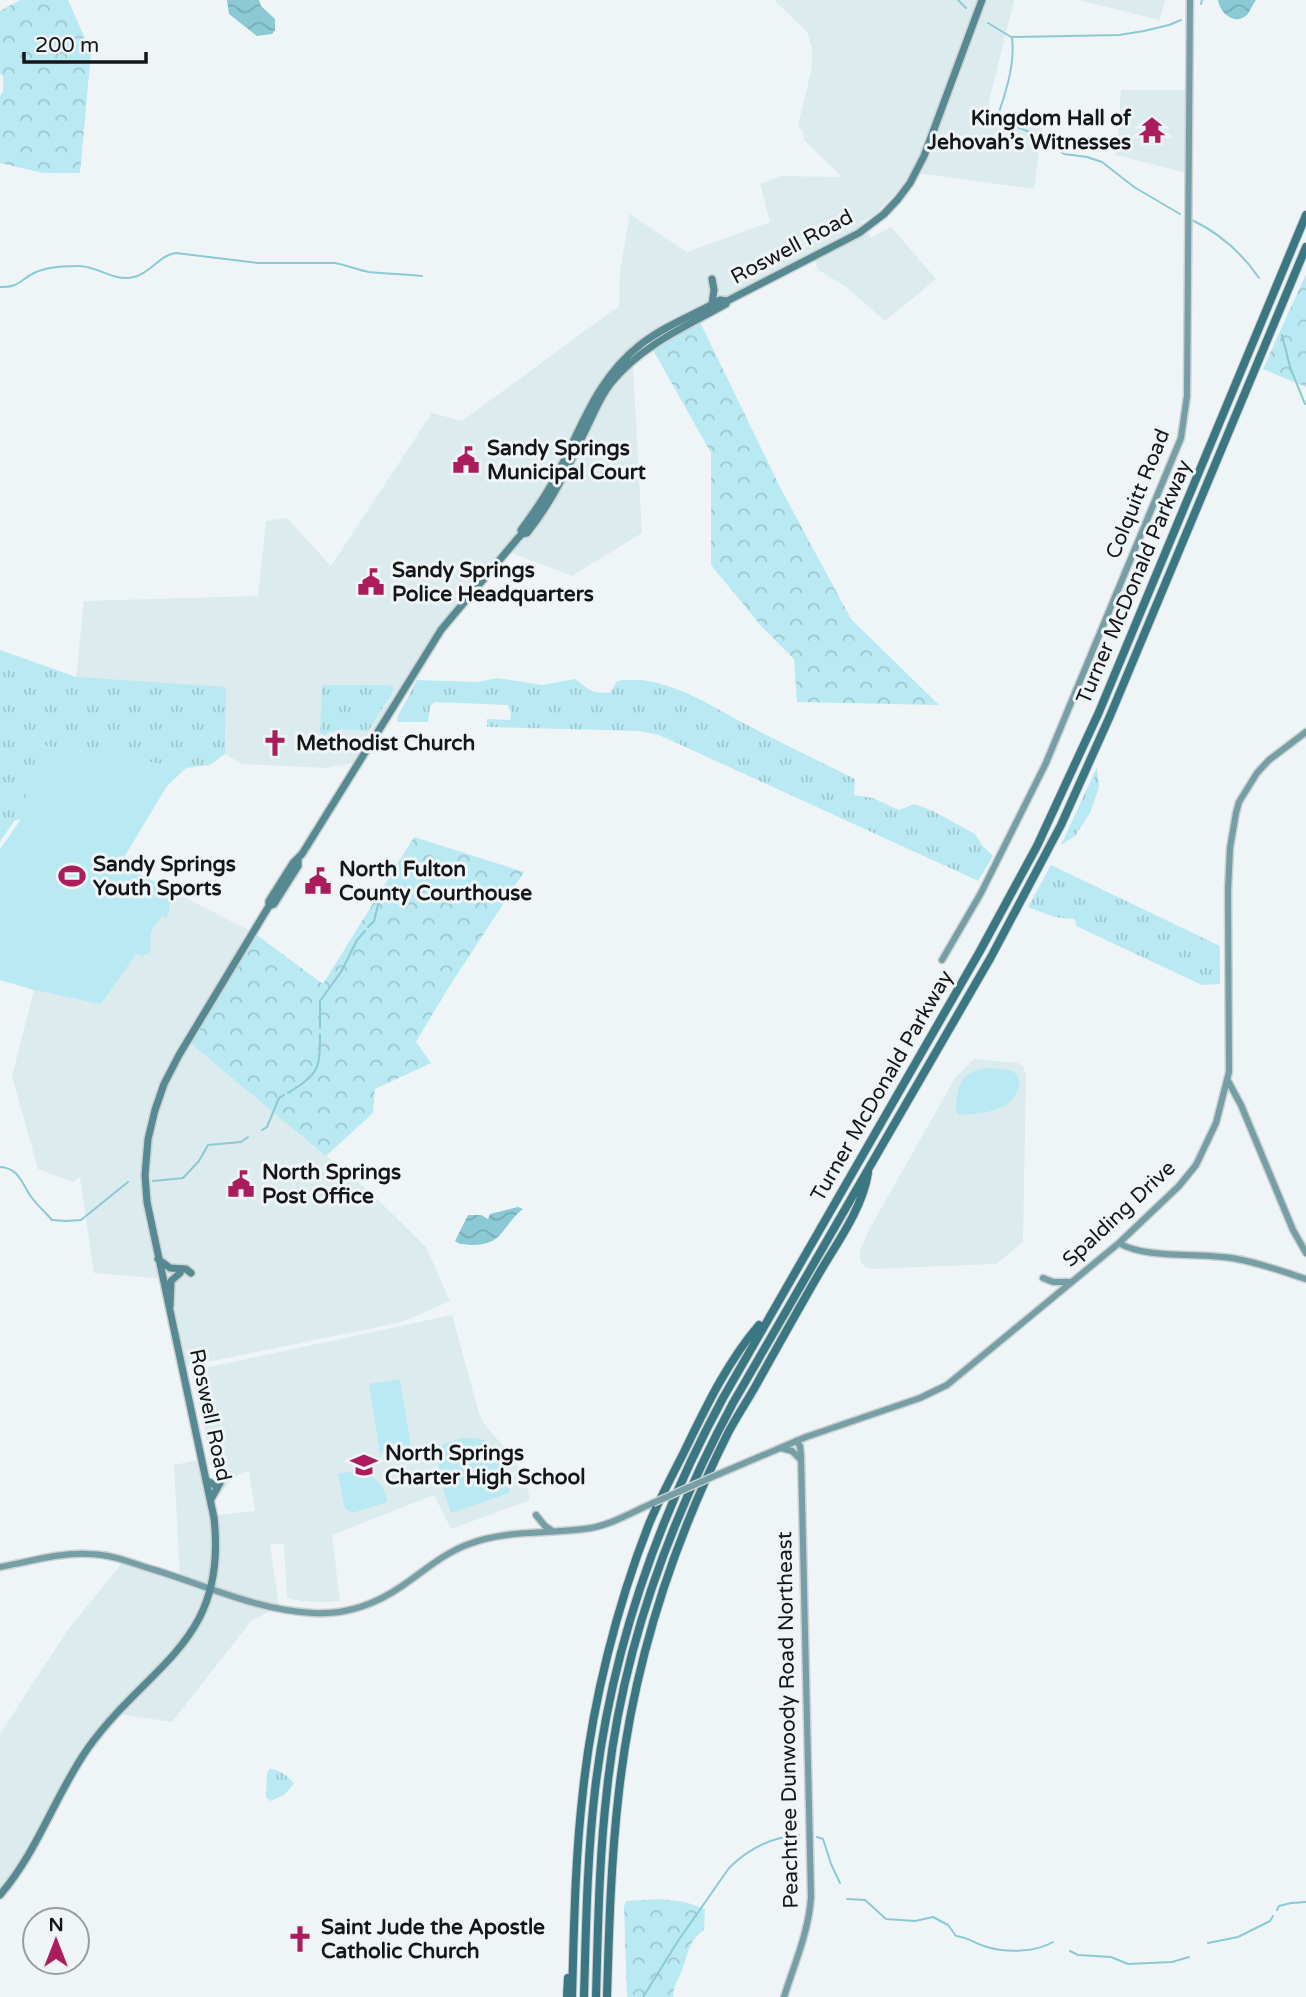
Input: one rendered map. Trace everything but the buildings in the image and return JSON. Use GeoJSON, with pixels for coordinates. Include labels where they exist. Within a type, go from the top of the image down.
{"type":"FeatureCollection","features":[{"type":"Feature","properties":{"kind":"highway","name":"Turner McDonald Parkway"},"geometry":{"type":"LineString","coordinates":[[584,1997],[589,1856],[595,1789],[608,1711],[626,1633],[646,1569],[681,1481],[713,1416],[985,942],[1046,828],[1099,712],[1306,215]]}},
{"type":"Feature","properties":{"kind":"highway","name":"Turner McDonald Parkway"},"geometry":{"type":"LineString","coordinates":[[596,1997],[600,1883],[610,1768],[626,1681],[650,1593],[681,1509],[713,1442],[1006,930],[1074,798],[1306,247]]}},
{"type":"Feature","properties":{"kind":"highway"},"geometry":{"type":"LineString","coordinates":[[609,1997],[611,1959],[608,1948],[614,1833],[622,1768],[641,1671],[659,1602],[693,1509],[713,1464],[845,1230],[866,1185],[869,1167]]}},
{"type":"Feature","properties":{"kind":"highway"},"geometry":{"type":"LineString","coordinates":[[572,1997],[583,1790],[594,1716],[630,1577],[650,1522],[706,1407],[744,1344],[771,1313]]}},
{"type":"Feature","properties":{"kind":"highway"},"geometry":{"type":"LineString","coordinates":[[566,1997],[575,1916]]}},
{"type":"Feature","properties":{"kind":"main road","name":"Roswell Road"},"geometry":{"type":"LineString","coordinates":[[0,1895],[29,1855],[88,1748],[112,1718],[179,1651],[198,1622],[214,1573],[217,1546],[211,1499],[147,1202],[145,1175],[148,1139],[155,1110],[173,1065],[270,906],[269,901],[441,630],[522,534],[527,533],[553,496],[600,401],[616,377],[653,344],[727,301],[859,233],[898,200],[924,156],[982,0]]}},
{"type":"Feature","properties":{"kind":"main road"},"geometry":{"type":"LineString","coordinates":[[712,279],[712,304]]}},
{"type":"Feature","properties":{"kind":"main road","name":"Roswell Road"},"geometry":{"type":"LineString","coordinates":[[522,534],[521,530],[554,480],[592,403],[611,373],[646,341],[720,300],[727,301]]}},
{"type":"Feature","properties":{"kind":"main road"},"geometry":{"type":"LineString","coordinates":[[158,1259],[170,1268],[186,1269],[191,1273]]}},
{"type":"Feature","properties":{"kind":"main road"},"geometry":{"type":"LineString","coordinates":[[169,1310],[172,1281],[180,1273]]}},
{"type":"Feature","properties":{"kind":"main road"},"geometry":{"type":"LineString","coordinates":[[207,1481],[215,1485],[220,1483],[211,1499]]}},
{"type":"Feature","properties":{"kind":"street","name":"Colquitt Road"},"geometry":{"type":"LineString","coordinates":[[942,960],[981,893],[1046,763],[1181,438],[1187,396],[1190,0]]}},
{"type":"Feature","properties":{"kind":"street","name":"Spalding Drive"},"geometry":{"type":"LineString","coordinates":[[0,1567],[88,1553],[153,1569],[246,1601],[297,1611],[344,1611],[385,1596],[442,1557],[467,1545],[499,1536],[587,1529],[602,1525],[796,1441],[939,1390],[1119,1243],[1179,1186],[1196,1165],[1216,1123],[1228,1079],[1228,891],[1230,848],[1238,802],[1269,760],[1306,732]]}},
{"type":"Feature","properties":{"kind":"street"},"geometry":{"type":"LineString","coordinates":[[1228,1079],[1293,1230],[1306,1253]]}},
{"type":"Feature","properties":{"kind":"street"},"geometry":{"type":"LineString","coordinates":[[1119,1243],[1156,1253],[1237,1259],[1306,1279]]}},
{"type":"Feature","properties":{"kind":"street"},"geometry":{"type":"LineString","coordinates":[[1043,1278],[1061,1283],[1071,1282]]}},
{"type":"Feature","properties":{"kind":"street","name":"Peachtree Dunwoody Road Northeast"},"geometry":{"type":"LineString","coordinates":[[784,1997],[810,1913],[811,1897],[801,1461],[800,1448],[796,1441]]}},
{"type":"Feature","properties":{"kind":"street"},"geometry":{"type":"LineString","coordinates":[[779,1448],[792,1451],[801,1461]]}},
{"type":"Feature","properties":{"kind":"street"},"geometry":{"type":"LineString","coordinates":[[536,1515],[553,1531]]}},
{"type":"Feature","properties":{"kind":"shaded area"},"geometry":{"type":"Polygon","coordinates":[[[774,0],[1014,0],[985,117],[1042,128],[1034,189],[923,174],[912,170],[897,192],[874,215],[861,222],[871,238],[891,227],[936,279],[885,321],[845,286],[818,270],[813,255],[665,330],[649,343],[633,365],[642,533],[572,576],[504,550],[414,668],[358,762],[326,768],[242,764],[225,754],[226,709],[76,677],[84,601],[258,596],[266,521],[287,518],[331,566],[432,413],[462,421],[619,306],[620,271],[630,214],[687,252],[770,222],[760,184],[781,176],[842,177],[804,140],[803,131],[798,126],[812,67],[812,48],[807,32],[774,0]]]}},
{"type":"Feature","properties":{"kind":"shaded area"},"geometry":{"type":"Polygon","coordinates":[[[1079,0],[1165,0],[1160,20],[1079,0]]]}},
{"type":"Feature","properties":{"kind":"shaded area"},"geometry":{"type":"Polygon","coordinates":[[[1121,90],[1193,90],[1187,173],[1116,155],[1121,90]]]}},
{"type":"Feature","properties":{"kind":"shaded area"},"geometry":{"type":"Polygon","coordinates":[[[178,894],[254,933],[232,971],[184,1038],[369,1191],[426,1247],[450,1301],[402,1322],[179,1368],[166,1279],[94,1273],[80,1177],[73,1182],[38,1169],[12,1076],[34,990],[101,1003],[178,894]]]}},
{"type":"Feature","properties":{"kind":"shaded area"},"geometry":{"type":"Polygon","coordinates":[[[974,1059],[1018,1063],[1023,1066],[1026,1076],[1023,1242],[996,1264],[874,1269],[865,1267],[860,1261],[860,1251],[869,1230],[955,1078],[974,1059]]]}},
{"type":"Feature","properties":{"kind":"shaded area"},"geometry":{"type":"Polygon","coordinates":[[[452,1315],[479,1413],[485,1425],[514,1458],[527,1486],[530,1500],[451,1529],[434,1495],[332,1535],[340,1601],[301,1601],[287,1598],[284,1544],[270,1544],[279,1607],[252,1620],[172,1722],[118,1714],[89,1738],[35,1854],[17,1880],[0,1897],[0,1734],[67,1631],[122,1563],[180,1577],[174,1465],[203,1459],[217,1515],[255,1511],[249,1471],[231,1480],[219,1496],[191,1371],[452,1315]]]}},
{"type":"Feature","properties":{"kind":"green space"},"geometry":{"type":"Polygon","coordinates":[[[20,0],[68,0],[91,52],[80,173],[43,173],[0,163],[0,96],[3,91],[3,76],[0,74],[0,11],[20,0]]]}},
{"type":"Feature","properties":{"kind":"green space"},"geometry":{"type":"Polygon","coordinates":[[[1306,274],[1306,387],[1263,369],[1306,274]]]}},
{"type":"Feature","properties":{"kind":"green space"},"geometry":{"type":"Polygon","coordinates":[[[697,316],[781,489],[851,619],[939,705],[797,702],[794,659],[762,627],[711,565],[711,453],[649,343],[665,330],[697,316]]]}},
{"type":"Feature","properties":{"kind":"green space"},"geometry":{"type":"Polygon","coordinates":[[[0,650],[76,677],[226,687],[225,754],[210,765],[186,768],[39,745],[27,816],[14,821],[0,842],[0,650]]]}},
{"type":"Feature","properties":{"kind":"green space"},"geometry":{"type":"Polygon","coordinates":[[[498,678],[542,685],[575,679],[599,693],[611,692],[617,681],[653,682],[670,687],[855,779],[854,795],[873,798],[899,810],[914,804],[933,811],[975,834],[993,856],[978,881],[659,735],[639,731],[487,727],[487,719],[510,720],[508,705],[434,702],[430,707],[428,722],[398,722],[397,718],[417,680],[478,682],[498,678]]]}},
{"type":"Feature","properties":{"kind":"green space"},"geometry":{"type":"Polygon","coordinates":[[[322,685],[389,685],[394,690],[368,731],[340,730],[324,735],[320,733],[322,685]]]}},
{"type":"Feature","properties":{"kind":"green space","name":"Sandy Springs Youth Sports"},"geometry":{"type":"Polygon","coordinates":[[[39,745],[186,768],[167,786],[120,864],[178,894],[169,906],[166,918],[162,916],[151,932],[150,952],[143,956],[136,954],[101,1004],[0,980],[0,849],[19,822],[39,745]]]}},
{"type":"Feature","properties":{"kind":"green space"},"geometry":{"type":"Polygon","coordinates":[[[1097,767],[1099,787],[1090,813],[1075,836],[1061,845],[1097,767]]]}},
{"type":"Feature","properties":{"kind":"green space"},"geometry":{"type":"Polygon","coordinates":[[[414,837],[524,872],[416,1042],[431,1063],[375,1089],[373,1113],[326,1156],[184,1038],[232,971],[254,933],[323,984],[414,837]]]}},
{"type":"Feature","properties":{"kind":"green space"},"geometry":{"type":"Polygon","coordinates":[[[1051,865],[1220,946],[1220,984],[1202,985],[1076,926],[1075,919],[1054,917],[1028,907],[1051,865]]]}},
{"type":"Feature","properties":{"kind":"green space"},"geometry":{"type":"Polygon","coordinates":[[[989,1068],[1016,1074],[1019,1087],[1015,1096],[1008,1104],[993,1110],[960,1115],[956,1112],[962,1081],[972,1072],[989,1068]]]}},
{"type":"Feature","properties":{"kind":"green space"},"geometry":{"type":"Polygon","coordinates":[[[400,1379],[411,1448],[380,1453],[369,1384],[400,1379]]]}},
{"type":"Feature","properties":{"kind":"green space"},"geometry":{"type":"Polygon","coordinates":[[[462,1438],[480,1439],[494,1447],[506,1469],[509,1493],[451,1513],[435,1449],[462,1438]]]}},
{"type":"Feature","properties":{"kind":"green space"},"geometry":{"type":"Polygon","coordinates":[[[354,1471],[366,1474],[376,1481],[384,1490],[387,1502],[352,1513],[345,1509],[338,1474],[354,1471]]]}},
{"type":"Feature","properties":{"kind":"green space"},"geometry":{"type":"Polygon","coordinates":[[[270,1769],[284,1774],[294,1784],[284,1795],[270,1801],[266,1797],[267,1772],[270,1769]]]}},
{"type":"Feature","properties":{"kind":"green space"},"geometry":{"type":"Polygon","coordinates":[[[661,1899],[685,1902],[705,1909],[704,1930],[689,1948],[673,1997],[627,1997],[624,1906],[626,1901],[661,1899]]]}},
{"type":"Feature","properties":{"kind":"water"},"geometry":{"type":"Polygon","coordinates":[[[227,0],[259,0],[261,6],[275,19],[275,30],[272,34],[257,36],[229,14],[227,0]]]}},
{"type":"Feature","properties":{"kind":"water"},"geometry":{"type":"Polygon","coordinates":[[[1218,0],[1256,0],[1247,15],[1233,19],[1225,13],[1218,0]]]}},
{"type":"Feature","properties":{"kind":"water"},"geometry":{"type":"Polygon","coordinates":[[[518,1207],[523,1209],[502,1233],[490,1242],[471,1245],[455,1241],[468,1215],[481,1215],[488,1219],[490,1214],[518,1207]]]}},
{"type":"Feature","properties":{"kind":"waterway"},"geometry":{"type":"LineString","coordinates":[[958,0],[966,8]]}},
{"type":"Feature","properties":{"kind":"waterway"},"geometry":{"type":"LineString","coordinates":[[1201,4],[1202,0]]}},
{"type":"Feature","properties":{"kind":"waterway"},"geometry":{"type":"LineString","coordinates":[[988,23],[1011,37],[1119,35],[1181,20]]}},
{"type":"Feature","properties":{"kind":"waterway"},"geometry":{"type":"LineString","coordinates":[[999,112],[1011,66],[1012,38]]}},
{"type":"Feature","properties":{"kind":"waterway"},"geometry":{"type":"LineString","coordinates":[[1008,123],[1036,135],[1064,154],[1102,162],[1134,187],[1180,214]]}},
{"type":"Feature","properties":{"kind":"waterway"},"geometry":{"type":"LineString","coordinates":[[1192,220],[1229,244],[1259,278]]}},
{"type":"Feature","properties":{"kind":"waterway"},"geometry":{"type":"LineString","coordinates":[[0,287],[15,285],[39,271],[60,267],[85,266],[118,277],[134,277],[170,254],[176,253],[258,263],[335,263],[369,272],[422,276]]}},
{"type":"Feature","properties":{"kind":"waterway"},"geometry":{"type":"LineString","coordinates":[[1282,335],[1290,367],[1305,404]]}},
{"type":"Feature","properties":{"kind":"waterway"},"geometry":{"type":"LineString","coordinates":[[368,927],[374,921],[381,893]]}},
{"type":"Feature","properties":{"kind":"waterway"},"geometry":{"type":"LineString","coordinates":[[320,1028],[320,1001],[365,931]]}},
{"type":"Feature","properties":{"kind":"waterway"},"geometry":{"type":"LineString","coordinates":[[288,1093],[316,1070],[320,1034]]}},
{"type":"Feature","properties":{"kind":"waterway"},"geometry":{"type":"LineString","coordinates":[[262,1130],[267,1127],[279,1098],[284,1095]]}},
{"type":"Feature","properties":{"kind":"waterway"},"geometry":{"type":"LineString","coordinates":[[153,1181],[183,1178],[199,1161],[208,1145],[241,1142],[248,1137]]}},
{"type":"Feature","properties":{"kind":"waterway"},"geometry":{"type":"LineString","coordinates":[[0,1167],[12,1170],[20,1178],[32,1198],[52,1220],[81,1220],[128,1182]]}},
{"type":"Feature","properties":{"kind":"waterway"},"geometry":{"type":"LineString","coordinates":[[643,1997],[729,1868],[761,1845],[779,1838],[799,1835]]}},
{"type":"Feature","properties":{"kind":"waterway"},"geometry":{"type":"LineString","coordinates":[[817,1837],[823,1839],[840,1883]]}},
{"type":"Feature","properties":{"kind":"waterway"},"geometry":{"type":"LineString","coordinates":[[847,1899],[865,1900],[886,1919],[915,1921],[933,1917],[948,1925],[956,1936],[995,1949],[1030,1950],[1053,1942]]}},
{"type":"Feature","properties":{"kind":"waterway"},"geometry":{"type":"LineString","coordinates":[[1277,1910],[1279,1906],[1306,1902]]}},
{"type":"Feature","properties":{"kind":"waterway"},"geometry":{"type":"LineString","coordinates":[[1208,1943],[1238,1937],[1270,1921],[1273,1916]]}},
{"type":"Feature","properties":{"kind":"waterway"},"geometry":{"type":"LineString","coordinates":[[1070,1951],[1078,1955],[1111,1957],[1128,1964],[1172,1962],[1189,1957]]}},
{"type":"Feature","properties":{"kind":"place","name":"Kingdom Hall of Jehovah’s Witnesses"},"geometry":{"type":"Point","coordinates":[1152,130]}},
{"type":"Feature","properties":{"kind":"place","name":"Sandy Springs Municipal Court"},"geometry":{"type":"Point","coordinates":[466,460]}},
{"type":"Feature","properties":{"kind":"place","name":"Sandy Springs Police Headquarters"},"geometry":{"type":"Point","coordinates":[371,582]}},
{"type":"Feature","properties":{"kind":"place","name":"Methodist Church"},"geometry":{"type":"Point","coordinates":[275,743]}},
{"type":"Feature","properties":{"kind":"place","name":"Sandy Springs Youth Sports"},"geometry":{"type":"Point","coordinates":[72,876]}},
{"type":"Feature","properties":{"kind":"place","name":"North Fulton County Courthouse"},"geometry":{"type":"Point","coordinates":[318,881]}},
{"type":"Feature","properties":{"kind":"place","name":"North Springs Post Office"},"geometry":{"type":"Point","coordinates":[241,1184]}},
{"type":"Feature","properties":{"kind":"place","name":"North Springs Charter High School"},"geometry":{"type":"Point","coordinates":[364,1465]}},
{"type":"Feature","properties":{"kind":"place","name":"Saint Jude the Apostle Catholic Church"},"geometry":{"type":"Point","coordinates":[300,1939]}}]}
